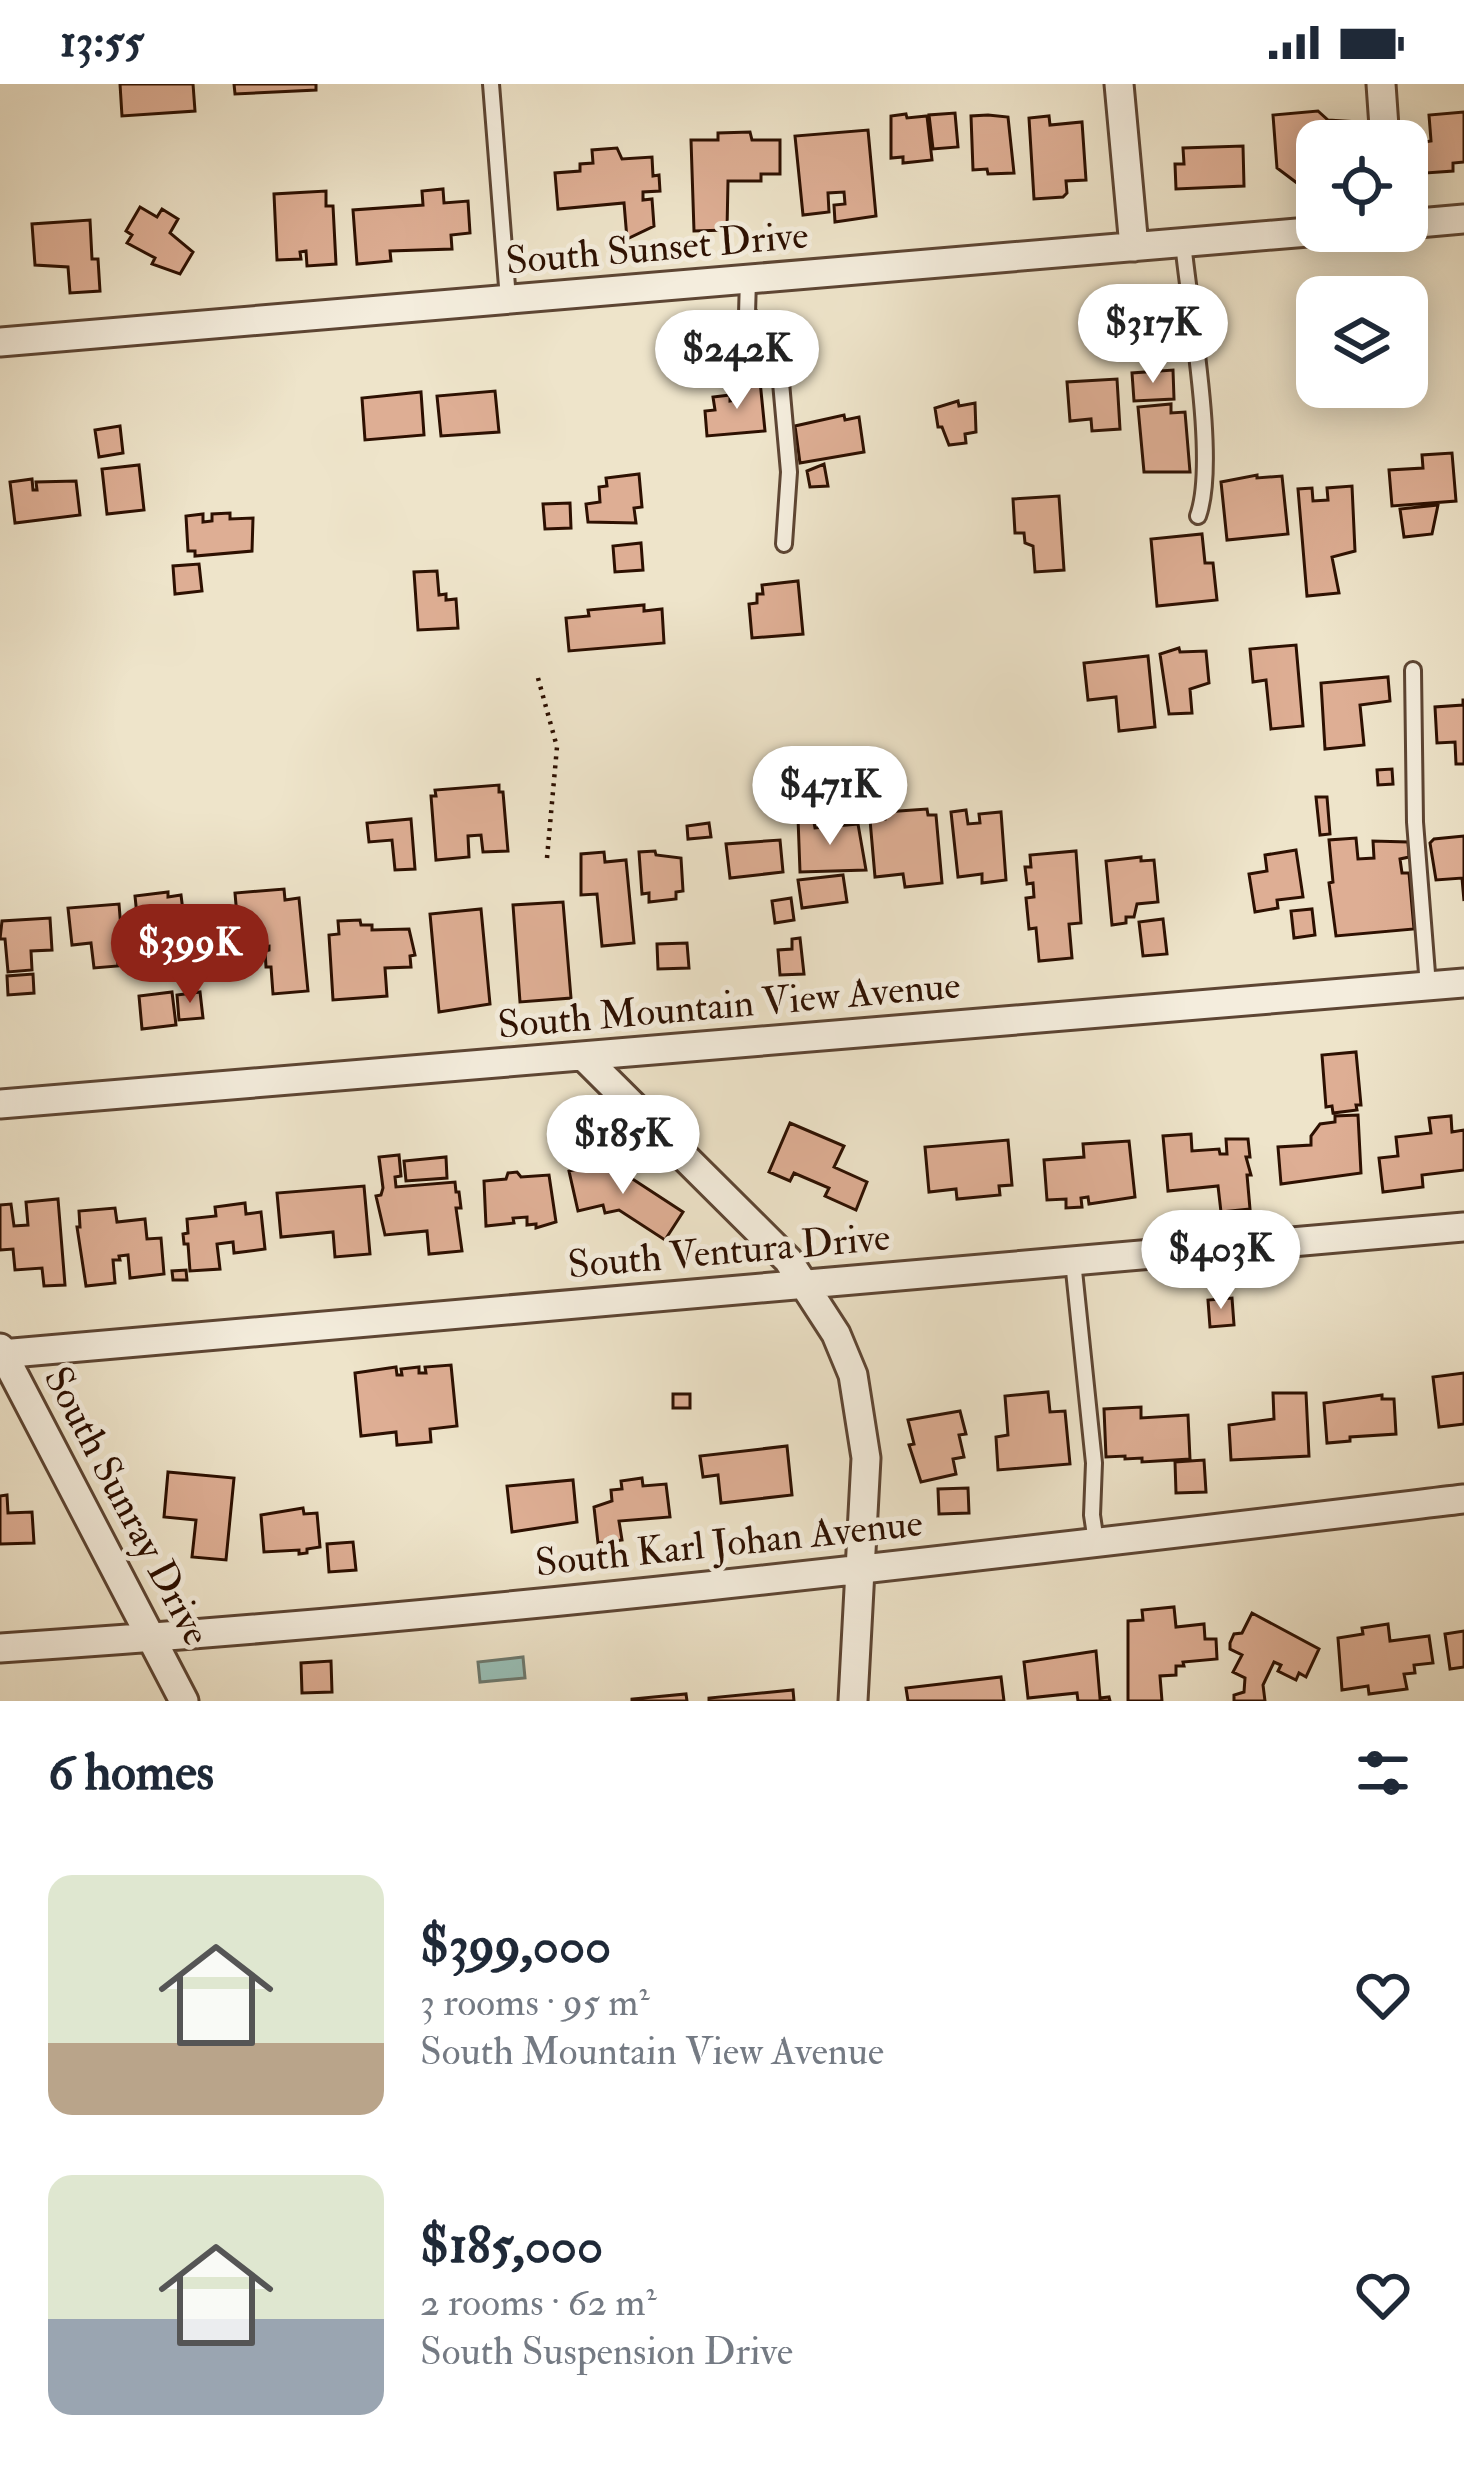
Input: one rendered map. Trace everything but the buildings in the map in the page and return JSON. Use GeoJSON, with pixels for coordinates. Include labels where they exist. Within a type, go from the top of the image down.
{"type":"FeatureCollection","features":[{"type":"Feature","properties":{"kind":"street"},"geometry":{"type":"LineString","coordinates":[[1119,84],[1134,247]]}},
{"type":"Feature","properties":{"kind":"street"},"geometry":{"type":"LineString","coordinates":[[1381,84],[1384,120]]}},
{"type":"Feature","properties":{"kind":"street"},"geometry":{"type":"LineString","coordinates":[[1428,222],[1464,219]]}},
{"type":"Feature","properties":{"kind":"street","name":"South Sunset Drive"},"geometry":{"type":"LineString","coordinates":[[0,342],[1296,233]]}},
{"type":"Feature","properties":{"kind":"street","name":"South Mountain View Avenue"},"geometry":{"type":"LineString","coordinates":[[0,1104],[1464,983]]}},
{"type":"Feature","properties":{"kind":"street"},"geometry":{"type":"LineString","coordinates":[[583,1056],[788,1260],[836,1334],[853,1376],[866,1457],[853,1701]]}},
{"type":"Feature","properties":{"kind":"street","name":"South Ventura Drive"},"geometry":{"type":"LineString","coordinates":[[1,1352],[1464,1227]]}},
{"type":"Feature","properties":{"kind":"street","name":"South Sunray Drive"},"geometry":{"type":"LineString","coordinates":[[1,1352],[184,1701]]}},
{"type":"Feature","properties":{"kind":"street","name":"South Karl Johan Avenue"},"geometry":{"type":"LineString","coordinates":[[0,1648],[862,1571],[1464,1499]]}},
{"type":"Feature","properties":{"kind":"lane"},"geometry":{"type":"LineString","coordinates":[[491,84],[508,299]]}},
{"type":"Feature","properties":{"kind":"lane"},"geometry":{"type":"LineString","coordinates":[[1183,242],[1203,432],[1204,500],[1198,516]]}},
{"type":"Feature","properties":{"kind":"lane"},"geometry":{"type":"LineString","coordinates":[[748,279],[747,314],[770,331],[778,349],[789,472],[784,544]]}},
{"type":"Feature","properties":{"kind":"lane"},"geometry":{"type":"LineString","coordinates":[[1413,670],[1415,822],[1428,986]]}},
{"type":"Feature","properties":{"kind":"lane"},"geometry":{"type":"LineString","coordinates":[[1073,1261],[1094,1463],[1096,1543]]}},
{"type":"Feature","properties":{"kind":"path"},"geometry":{"type":"LineString","coordinates":[[538,678],[557,747],[547,858]]}},
{"type":"Feature","properties":{"kind":"water"},"geometry":{"type":"Polygon","coordinates":[[[523,1657],[525,1678],[480,1682],[478,1662],[523,1657]]]}}]}
